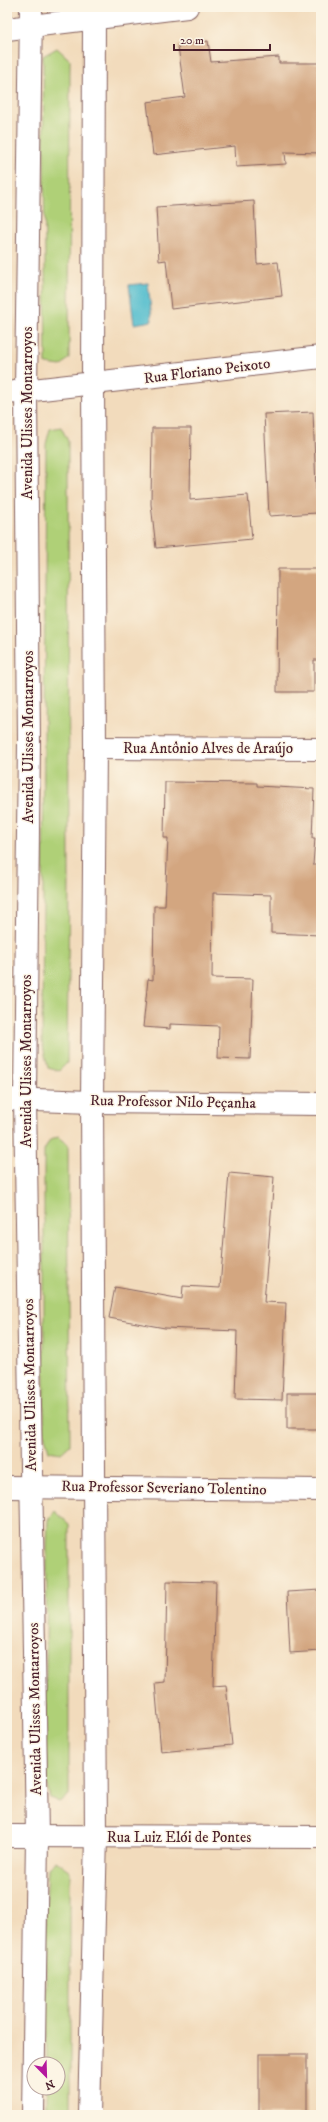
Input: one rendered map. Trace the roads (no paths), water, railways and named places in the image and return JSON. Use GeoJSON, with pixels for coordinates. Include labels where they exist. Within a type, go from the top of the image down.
{"type":"FeatureCollection","features":[{"type":"Feature","properties":{"kind":"main road"},"geometry":{"type":"LineString","coordinates":[[7,28],[31,16],[187,7]]}},
{"type":"Feature","properties":{"kind":"main road"},"geometry":{"type":"LineString","coordinates":[[89,2115],[96,1837],[92,1102],[95,748],[93,385],[94,13]]}},
{"type":"Feature","properties":{"kind":"main road","name":"Avenida Ulisses Montarroyos"},"geometry":{"type":"LineString","coordinates":[[31,16],[16,392],[29,742],[16,1099],[32,1487],[37,1837],[33,2115]]}},
{"type":"Feature","properties":{"kind":"main road","name":"Rua Floriano Peixoto"},"geometry":{"type":"LineString","coordinates":[[16,392],[93,385],[321,357]]}},
{"type":"Feature","properties":{"kind":"main road","name":"Rua Antônio Alves de Araújo"},"geometry":{"type":"LineString","coordinates":[[95,748],[321,748]]}},
{"type":"Feature","properties":{"kind":"main road","name":"Rua Professor Nilo Peçanha"},"geometry":{"type":"LineString","coordinates":[[16,1099],[92,1102],[321,1104]]}},
{"type":"Feature","properties":{"kind":"main road","name":"Rua Professor Severiano Tolentino"},"geometry":{"type":"LineString","coordinates":[[7,1487],[321,1490]]}},
{"type":"Feature","properties":{"kind":"main road","name":"Rua Luiz Elói de Pontes"},"geometry":{"type":"LineString","coordinates":[[7,1836],[321,1837]]}},
{"type":"Feature","properties":{"kind":"water"},"geometry":{"type":"Polygon","coordinates":[[[148,283],[152,321],[134,324],[129,285],[148,283]]]}}]}
